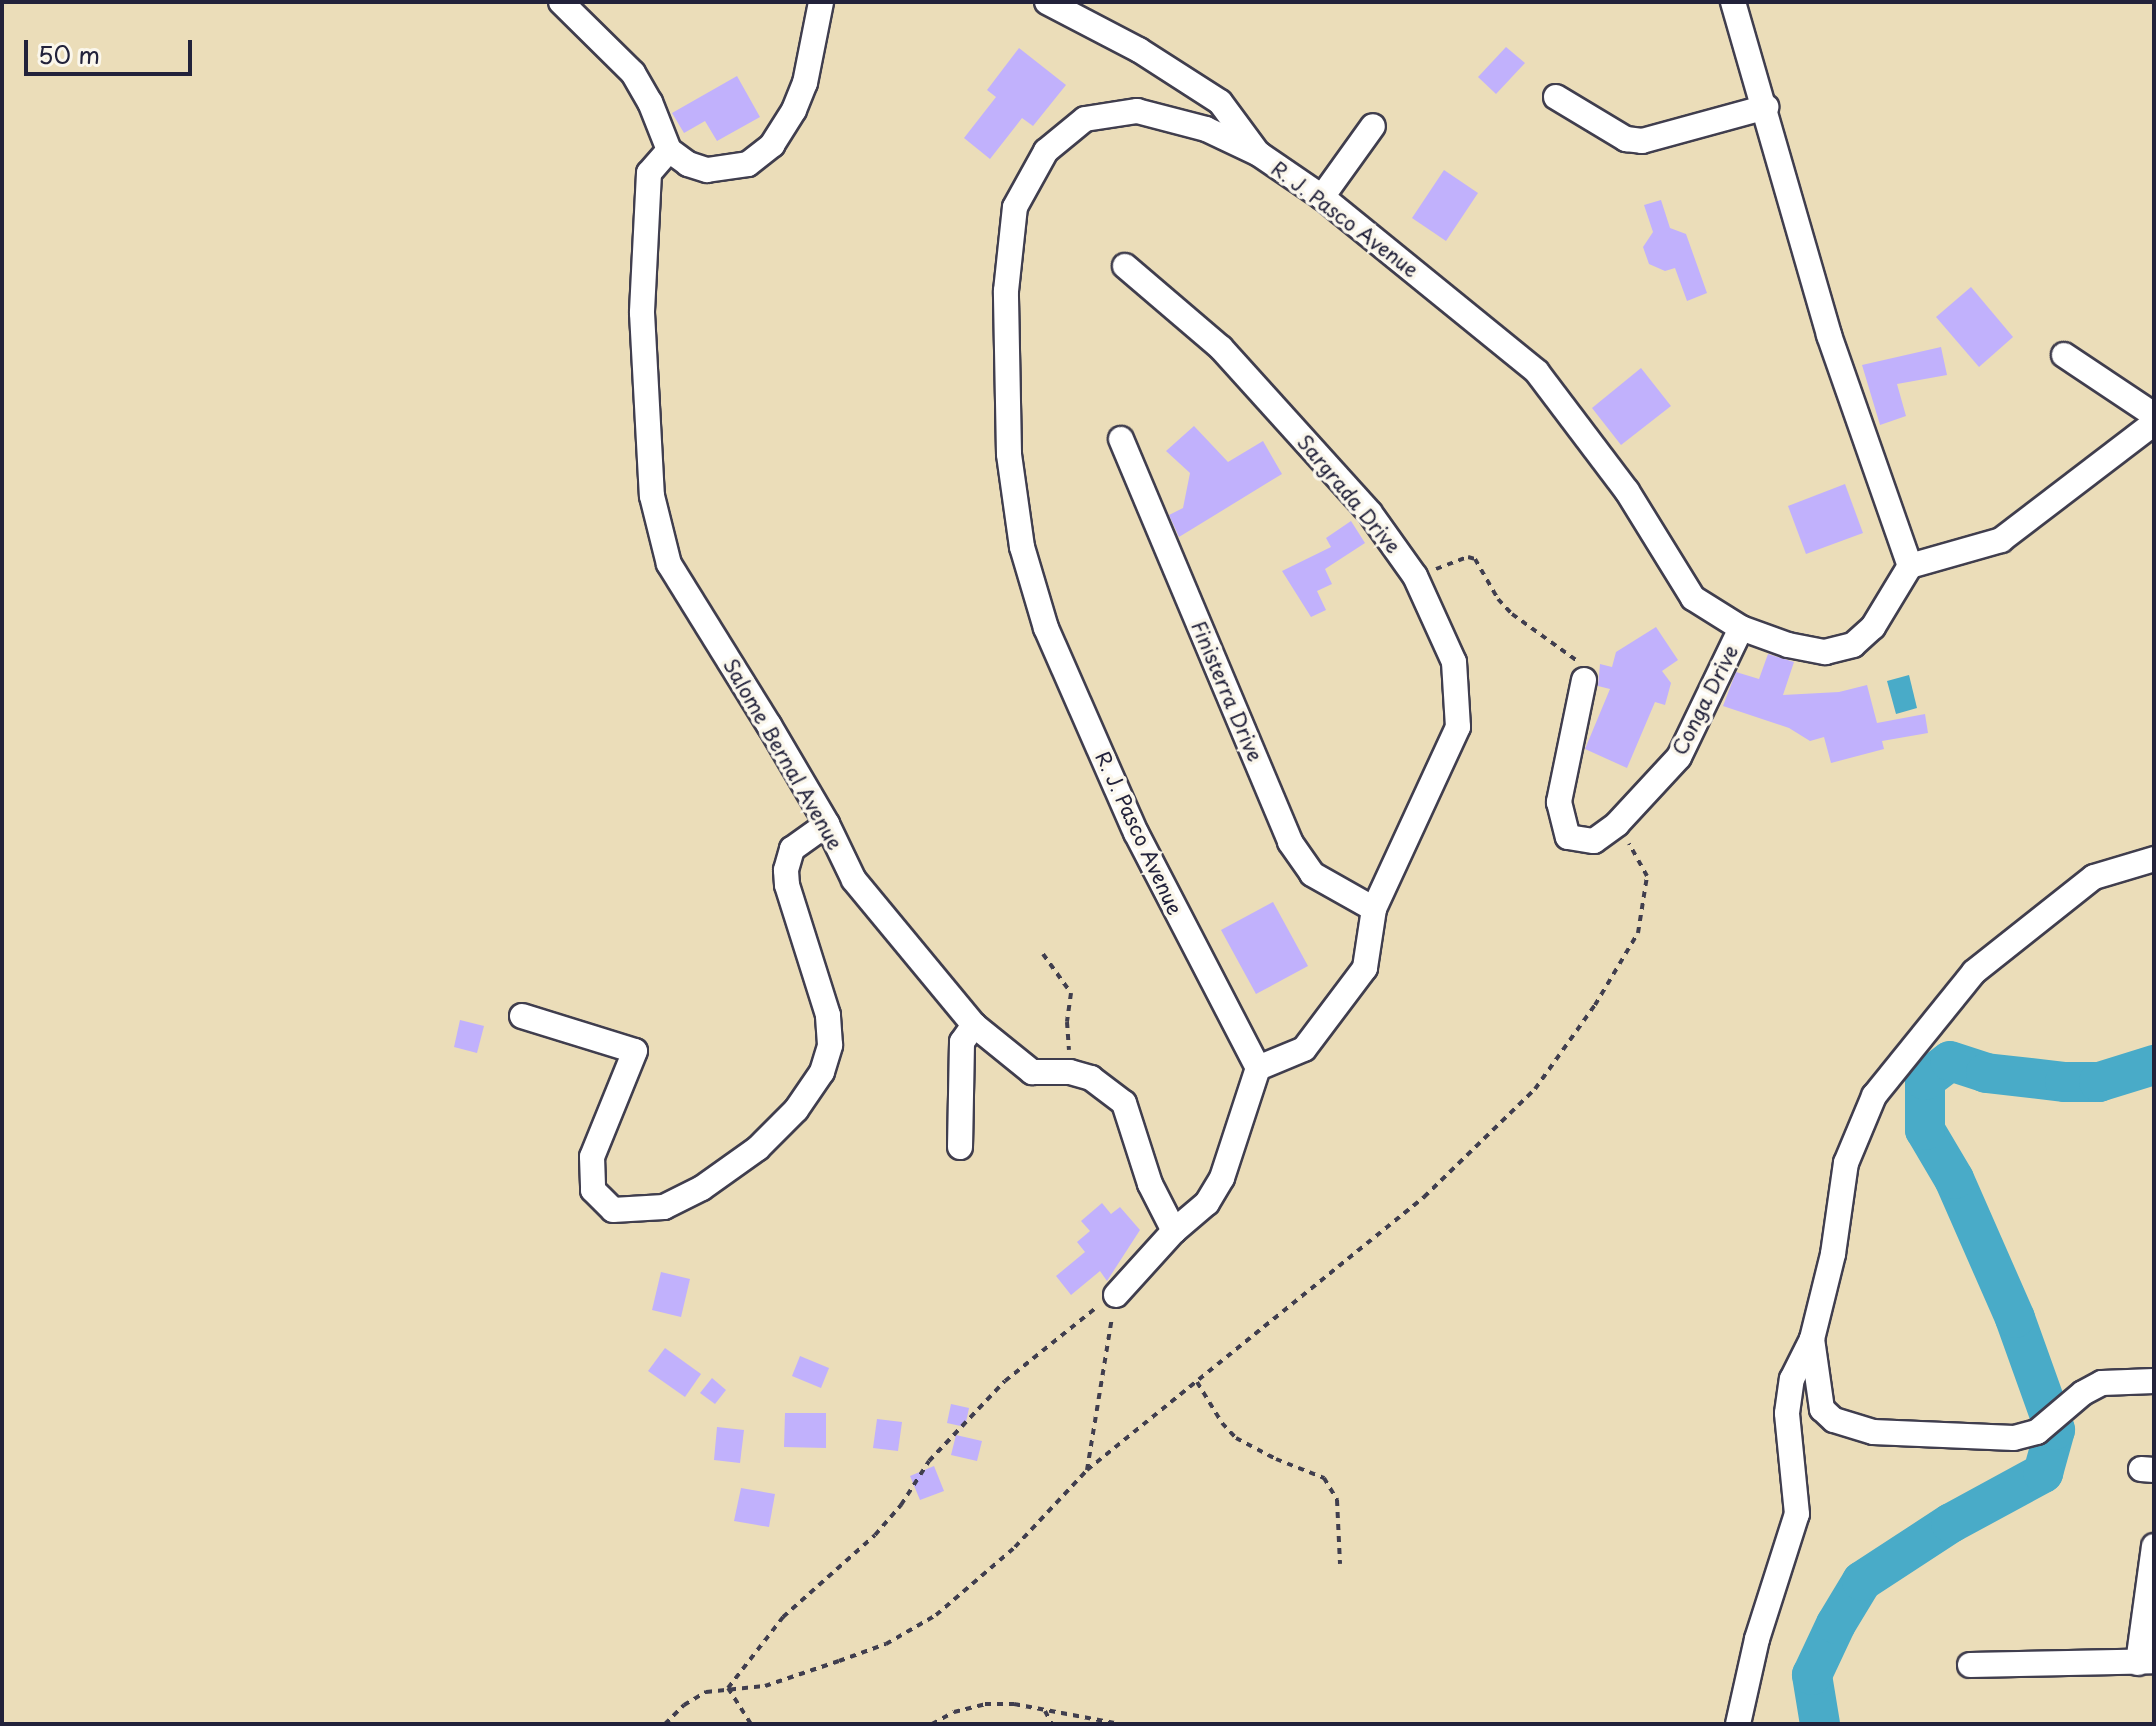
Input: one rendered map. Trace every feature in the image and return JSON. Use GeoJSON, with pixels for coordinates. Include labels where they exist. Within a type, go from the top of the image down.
{"type":"FeatureCollection","features":[{"type":"Feature","properties":{"kind":"street"},"geometry":{"type":"LineString","coordinates":[[561,2],[633,73],[650,102],[669,150],[688,164],[718,170],[748,164],[772,145],[794,110],[805,83],[821,2]]}},
{"type":"Feature","properties":{"kind":"street"},"geometry":{"type":"LineString","coordinates":[[1047,2],[1139,50],[1220,102],[1259,154]]}},
{"type":"Feature","properties":{"kind":"street"},"geometry":{"type":"LineString","coordinates":[[1733,2],[1766,107],[1829,335],[1910,566],[2001,540],[2154,423]]}},
{"type":"Feature","properties":{"kind":"street"},"geometry":{"type":"LineString","coordinates":[[1556,97],[1626,139],[1642,141],[1766,107]]}},
{"type":"Feature","properties":{"kind":"street","name":"R. J. Pasco Avenue"},"geometry":{"type":"LineString","coordinates":[[1258,1068],[1136,833],[1046,628],[1022,547],[1009,454],[1006,291],[1015,207],[1046,151],[1085,119],[1137,111],[1206,129],[1259,154],[1322,197],[1537,372],[1627,491],[1693,598],[1741,628],[1788,645],[1825,652],[1853,645],[1873,627],[1910,566]]}},
{"type":"Feature","properties":{"kind":"street"},"geometry":{"type":"LineString","coordinates":[[1322,197],[1373,126]]}},
{"type":"Feature","properties":{"kind":"street","name":"Salome Bernal Avenue"},"geometry":{"type":"LineString","coordinates":[[669,150],[649,173],[642,313],[647,427],[660,539],[681,587],[827,824],[854,880],[974,1025],[1032,1072],[1070,1072],[1091,1078],[1124,1103],[1150,1184],[1174,1231]]}},
{"type":"Feature","properties":{"kind":"street","name":"Sargrada Drive"},"geometry":{"type":"LineString","coordinates":[[1125,266],[1221,348],[1370,513],[1415,576],[1454,662],[1458,727],[1374,909],[1365,968],[1304,1049],[1258,1068]]}},
{"type":"Feature","properties":{"kind":"street"},"geometry":{"type":"LineString","coordinates":[[2064,355],[2154,415]]}},
{"type":"Feature","properties":{"kind":"street","name":"Finisterra Drive"},"geometry":{"type":"LineString","coordinates":[[1121,439],[1290,842],[1312,874],[1374,909]]}},
{"type":"Feature","properties":{"kind":"street","name":"Conga Drive"},"geometry":{"type":"LineString","coordinates":[[1584,680],[1559,802],[1568,837],[1594,841],[1617,824],[1679,757],[1741,628]]}},
{"type":"Feature","properties":{"kind":"street"},"geometry":{"type":"LineString","coordinates":[[522,1016],[635,1051],[592,1157],[593,1190],[613,1210],[664,1207],[702,1188],[758,1148],[796,1110],[822,1072],[830,1045],[828,1015],[791,898],[786,870],[792,849],[827,824]]}},
{"type":"Feature","properties":{"kind":"street"},"geometry":{"type":"LineString","coordinates":[[1738,1724],[1757,1639],[1797,1514],[1787,1413],[1792,1379],[1812,1339],[1833,1254],[1846,1163],[1874,1096],[1974,972],[2094,877],[2154,859]]}},
{"type":"Feature","properties":{"kind":"street"},"geometry":{"type":"LineString","coordinates":[[960,1147],[962,1042],[974,1025]]}},
{"type":"Feature","properties":{"kind":"street"},"geometry":{"type":"LineString","coordinates":[[1116,1295],[1174,1231],[1207,1203],[1222,1178],[1258,1068]]}},
{"type":"Feature","properties":{"kind":"street"},"geometry":{"type":"LineString","coordinates":[[1812,1339],[1822,1409],[1834,1420],[1873,1432],[1915,1437],[2014,1438],[2037,1432],[2083,1393],[2102,1383],[2154,1381]]}},
{"type":"Feature","properties":{"kind":"street"},"geometry":{"type":"LineString","coordinates":[[1970,1665],[2146,1662],[2148,1540]]}},
{"type":"Feature","properties":{"kind":"path"},"geometry":{"type":"LineString","coordinates":[[1415,576],[1468,557],[1475,559],[1498,599],[1512,614],[1581,664],[1584,680]]}},
{"type":"Feature","properties":{"kind":"path"},"geometry":{"type":"LineString","coordinates":[[665,1724],[684,1705],[706,1692],[765,1686],[886,1644],[936,1615],[1015,1547],[1087,1470],[1424,1197],[1535,1089],[1595,1005],[1638,933],[1647,876],[1617,824]]}},
{"type":"Feature","properties":{"kind":"path"},"geometry":{"type":"LineString","coordinates":[[1043,954],[1071,993],[1067,1022],[1070,1072]]}},
{"type":"Feature","properties":{"kind":"path"},"geometry":{"type":"LineString","coordinates":[[1087,1470],[1116,1295]]}},
{"type":"Feature","properties":{"kind":"path"},"geometry":{"type":"LineString","coordinates":[[728,1688],[783,1617],[875,1535],[901,1505],[929,1461],[1005,1381],[1066,1329],[1116,1295]]}},
{"type":"Feature","properties":{"kind":"path"},"geometry":{"type":"LineString","coordinates":[[1197,1382],[1222,1423],[1236,1438],[1276,1459],[1324,1478],[1337,1500],[1340,1564]]}},
{"type":"Feature","properties":{"kind":"path"},"geometry":{"type":"LineString","coordinates":[[728,1688],[751,1724]]}},
{"type":"Feature","properties":{"kind":"path"},"geometry":{"type":"LineString","coordinates":[[932,1724],[954,1712],[985,1704],[1014,1704],[1120,1724]]}},
{"type":"Feature","properties":{"kind":"path"},"geometry":{"type":"LineString","coordinates":[[1045,1711],[1052,1724]]}},
{"type":"Feature","properties":{"kind":"water"},"geometry":{"type":"Polygon","coordinates":[[[1909,675],[1917,708],[1896,714],[1887,681],[1909,675]]]}},
{"type":"Feature","properties":{"kind":"building"},"geometry":{"type":"Polygon","coordinates":[[[1506,47],[1525,63],[1496,94],[1478,77],[1506,47]]]}},
{"type":"Feature","properties":{"kind":"building"},"geometry":{"type":"Polygon","coordinates":[[[1019,48],[1066,85],[1033,126],[1022,118],[990,159],[964,138],[996,97],[987,90],[1019,48]]]}},
{"type":"Feature","properties":{"kind":"building"},"geometry":{"type":"Polygon","coordinates":[[[737,76],[760,117],[717,141],[705,121],[684,133],[672,113],[737,76]]]}},
{"type":"Feature","properties":{"kind":"building"},"geometry":{"type":"Polygon","coordinates":[[[1444,170],[1478,193],[1446,241],[1412,218],[1444,170]]]}},
{"type":"Feature","properties":{"kind":"building"},"geometry":{"type":"Polygon","coordinates":[[[1661,200],[1670,228],[1686,234],[1707,293],[1687,301],[1675,268],[1665,271],[1649,264],[1643,247],[1653,232],[1644,205],[1661,200]]]}},
{"type":"Feature","properties":{"kind":"building"},"geometry":{"type":"Polygon","coordinates":[[[1971,287],[2013,337],[1979,367],[1936,317],[1971,287]]]}},
{"type":"Feature","properties":{"kind":"building"},"geometry":{"type":"Polygon","coordinates":[[[1941,347],[1947,375],[1897,384],[1906,416],[1880,425],[1862,365],[1941,347]]]}},
{"type":"Feature","properties":{"kind":"building"},"geometry":{"type":"Polygon","coordinates":[[[1641,368],[1671,406],[1621,445],[1592,408],[1641,368]]]}},
{"type":"Feature","properties":{"kind":"building"},"geometry":{"type":"Polygon","coordinates":[[[1194,426],[1228,462],[1263,441],[1282,474],[1179,537],[1169,515],[1183,508],[1190,473],[1166,451],[1194,426]]]}},
{"type":"Feature","properties":{"kind":"building"},"geometry":{"type":"Polygon","coordinates":[[[1845,484],[1863,533],[1806,554],[1788,506],[1845,484]]]}},
{"type":"Feature","properties":{"kind":"building"},"geometry":{"type":"Polygon","coordinates":[[[1351,521],[1365,543],[1325,569],[1332,584],[1317,591],[1326,610],[1311,617],[1282,571],[1331,547],[1326,538],[1351,521]]]}},
{"type":"Feature","properties":{"kind":"building"},"geometry":{"type":"Polygon","coordinates":[[[1656,627],[1678,660],[1662,671],[1671,683],[1665,705],[1655,702],[1627,768],[1585,749],[1610,689],[1598,686],[1600,664],[1612,667],[1616,652],[1656,627]]]}},
{"type":"Feature","properties":{"kind":"building"},"geometry":{"type":"Polygon","coordinates":[[[1768,654],[1794,662],[1783,695],[1839,692],[1867,685],[1877,723],[1925,714],[1928,733],[1882,741],[1884,749],[1831,763],[1824,737],[1810,741],[1789,728],[1723,706],[1736,672],[1759,679],[1768,654]]]}},
{"type":"Feature","properties":{"kind":"building"},"geometry":{"type":"Polygon","coordinates":[[[1273,902],[1308,966],[1256,994],[1221,930],[1273,902]]]}},
{"type":"Feature","properties":{"kind":"building"},"geometry":{"type":"Polygon","coordinates":[[[460,1020],[484,1026],[477,1053],[454,1047],[460,1020]]]}},
{"type":"Feature","properties":{"kind":"building"},"geometry":{"type":"Polygon","coordinates":[[[1102,1203],[1111,1214],[1120,1207],[1140,1230],[1107,1281],[1100,1271],[1071,1295],[1056,1276],[1085,1252],[1077,1242],[1090,1231],[1081,1221],[1102,1203]]]}},
{"type":"Feature","properties":{"kind":"building"},"geometry":{"type":"Polygon","coordinates":[[[661,1272],[690,1279],[681,1317],[652,1310],[661,1272]]]}},
{"type":"Feature","properties":{"kind":"building"},"geometry":{"type":"Polygon","coordinates":[[[665,1348],[701,1374],[685,1397],[648,1371],[665,1348]]]}},
{"type":"Feature","properties":{"kind":"building"},"geometry":{"type":"Polygon","coordinates":[[[800,1356],[829,1368],[821,1388],[792,1376],[800,1356]]]}},
{"type":"Feature","properties":{"kind":"building"},"geometry":{"type":"Polygon","coordinates":[[[712,1378],[726,1390],[715,1404],[700,1393],[712,1378]]]}},
{"type":"Feature","properties":{"kind":"building"},"geometry":{"type":"Polygon","coordinates":[[[951,1404],[969,1408],[965,1427],[947,1423],[951,1404]]]}},
{"type":"Feature","properties":{"kind":"building"},"geometry":{"type":"Polygon","coordinates":[[[785,1413],[826,1413],[826,1448],[784,1447],[785,1413]]]}},
{"type":"Feature","properties":{"kind":"building"},"geometry":{"type":"Polygon","coordinates":[[[877,1419],[902,1422],[898,1451],[873,1448],[877,1419]]]}},
{"type":"Feature","properties":{"kind":"building"},"geometry":{"type":"Polygon","coordinates":[[[717,1427],[744,1430],[740,1463],[714,1460],[717,1427]]]}},
{"type":"Feature","properties":{"kind":"building"},"geometry":{"type":"Polygon","coordinates":[[[956,1435],[982,1441],[977,1461],[951,1455],[956,1435]]]}},
{"type":"Feature","properties":{"kind":"building"},"geometry":{"type":"Polygon","coordinates":[[[934,1466],[944,1491],[920,1500],[910,1476],[934,1466]]]}},
{"type":"Feature","properties":{"kind":"building"},"geometry":{"type":"Polygon","coordinates":[[[741,1488],[775,1494],[769,1527],[734,1521],[741,1488]]]}},
{"type":"Feature","properties":{"kind":"waterway"},"geometry":{"type":"LineString","coordinates":[[1820,1724],[1812,1675],[1836,1624],[1862,1581],[1951,1523],[2043,1473],[2055,1430],[2015,1318],[1954,1179],[1925,1130],[1925,1080],[1950,1061],[1986,1073],[2065,1082],[2099,1082],[2154,1065]]}}]}
